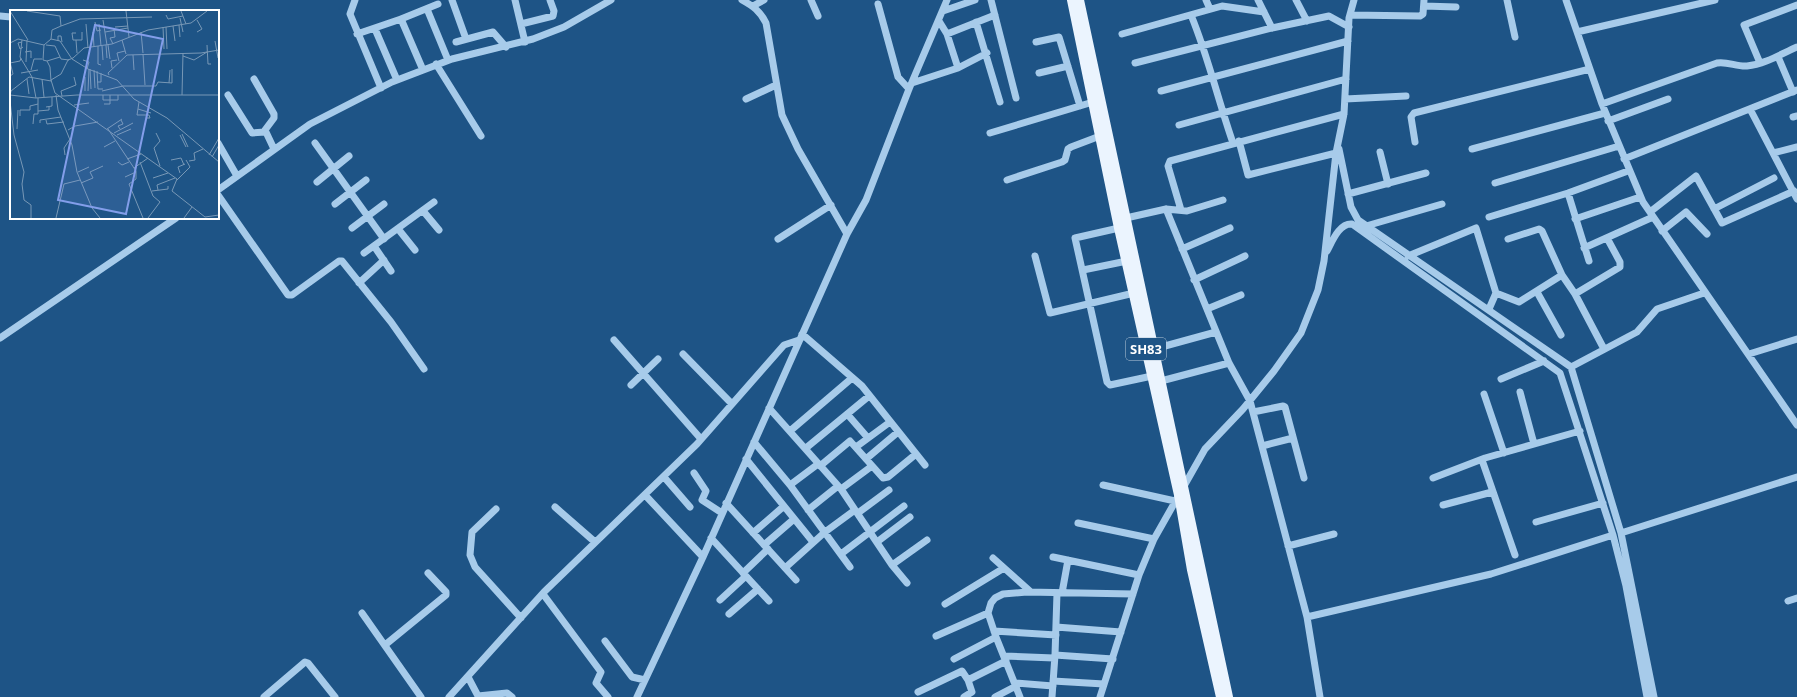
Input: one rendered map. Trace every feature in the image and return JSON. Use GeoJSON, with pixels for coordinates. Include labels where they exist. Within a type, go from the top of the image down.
{"type":"FeatureCollection","features":[{"type":"Feature","properties":{"kind":"main road","name":"SH83"},"geometry":{"type":"LineString","coordinates":[[1072,0],[1119,228],[1156,378],[1179,494],[1220,675],[1228,697]]}},
{"type":"Feature","properties":{"kind":"main road","name":"SH83"},"geometry":{"type":"LineString","coordinates":[[1079,0],[1154,349],[1156,378]]}},
{"type":"Feature","properties":{"kind":"main road","name":"SH83"},"geometry":{"type":"LineString","coordinates":[[1220,675],[1221,697]]}},
{"type":"Feature","properties":{"kind":"street"},"geometry":{"type":"LineString","coordinates":[[355,0],[350,12],[357,34],[381,88]]}},
{"type":"Feature","properties":{"kind":"street"},"geometry":{"type":"LineString","coordinates":[[452,0],[466,39]]}},
{"type":"Feature","properties":{"kind":"street"},"geometry":{"type":"LineString","coordinates":[[515,0],[525,42]]}},
{"type":"Feature","properties":{"kind":"street"},"geometry":{"type":"LineString","coordinates":[[521,24],[553,16],[554,11],[550,0]]}},
{"type":"Feature","properties":{"kind":"street"},"geometry":{"type":"LineString","coordinates":[[219,189],[310,124],[397,80],[448,60],[525,42],[564,27],[610,0]]}},
{"type":"Feature","properties":{"kind":"street"},"geometry":{"type":"LineString","coordinates":[[742,0],[753,6],[762,14],[766,23],[780,108],[785,121],[798,149],[832,205],[847,234]]}},
{"type":"Feature","properties":{"kind":"street"},"geometry":{"type":"LineString","coordinates":[[753,6],[764,0]]}},
{"type":"Feature","properties":{"kind":"street"},"geometry":{"type":"LineString","coordinates":[[811,0],[818,16]]}},
{"type":"Feature","properties":{"kind":"street"},"geometry":{"type":"LineString","coordinates":[[637,697],[703,557],[847,234],[866,200],[947,0]]}},
{"type":"Feature","properties":{"kind":"street"},"geometry":{"type":"LineString","coordinates":[[943,11],[975,0]]}},
{"type":"Feature","properties":{"kind":"street"},"geometry":{"type":"LineString","coordinates":[[991,0],[1016,98]]}},
{"type":"Feature","properties":{"kind":"street"},"geometry":{"type":"LineString","coordinates":[[1206,0],[1210,9]]}},
{"type":"Feature","properties":{"kind":"street"},"geometry":{"type":"LineString","coordinates":[[1258,0],[1272,28]]}},
{"type":"Feature","properties":{"kind":"street"},"geometry":{"type":"LineString","coordinates":[[1296,0],[1307,21]]}},
{"type":"Feature","properties":{"kind":"street"},"geometry":{"type":"LineString","coordinates":[[1100,697],[1139,575],[1154,539],[1205,449],[1250,401],[1301,333],[1318,290],[1325,254],[1336,153],[1344,114],[1350,15],[1354,0]]}},
{"type":"Feature","properties":{"kind":"street"},"geometry":{"type":"LineString","coordinates":[[1507,0],[1515,37]]}},
{"type":"Feature","properties":{"kind":"street"},"geometry":{"type":"LineString","coordinates":[[1566,0],[1608,121],[1640,197],[1704,293],[1749,354],[1797,425]]}},
{"type":"Feature","properties":{"kind":"street"},"geometry":{"type":"LineString","coordinates":[[1577,32],[1695,2],[1715,0]]}},
{"type":"Feature","properties":{"kind":"street"},"geometry":{"type":"LineString","coordinates":[[1350,15],[1420,16],[1422,14],[1424,3],[1456,7]]}},
{"type":"Feature","properties":{"kind":"street"},"geometry":{"type":"LineString","coordinates":[[357,34],[375,29],[438,4]]}},
{"type":"Feature","properties":{"kind":"street"},"geometry":{"type":"LineString","coordinates":[[878,4],[898,77],[911,86]]}},
{"type":"Feature","properties":{"kind":"street"},"geometry":{"type":"LineString","coordinates":[[1122,34],[1191,14],[1227,6],[1264,12]]}},
{"type":"Feature","properties":{"kind":"street"},"geometry":{"type":"LineString","coordinates":[[1760,63],[1744,25],[1797,6]]}},
{"type":"Feature","properties":{"kind":"street"},"geometry":{"type":"LineString","coordinates":[[427,9],[448,60]]}},
{"type":"Feature","properties":{"kind":"street"},"geometry":{"type":"LineString","coordinates":[[1191,14],[1204,46],[1222,113],[1236,142],[1248,175],[1336,153]]}},
{"type":"Feature","properties":{"kind":"street"},"geometry":{"type":"LineString","coordinates":[[947,34],[995,15]]}},
{"type":"Feature","properties":{"kind":"street"},"geometry":{"type":"LineString","coordinates":[[0,16],[10,17]]}},
{"type":"Feature","properties":{"kind":"street"},"geometry":{"type":"LineString","coordinates":[[1135,63],[1272,28],[1329,16],[1349,27]]}},
{"type":"Feature","properties":{"kind":"street"},"geometry":{"type":"LineString","coordinates":[[401,19],[423,70]]}},
{"type":"Feature","properties":{"kind":"street"},"geometry":{"type":"LineString","coordinates":[[938,21],[947,34],[958,68]]}},
{"type":"Feature","properties":{"kind":"street"},"geometry":{"type":"LineString","coordinates":[[976,22],[987,53],[1000,102]]}},
{"type":"Feature","properties":{"kind":"street"},"geometry":{"type":"LineString","coordinates":[[375,29],[397,80]]}},
{"type":"Feature","properties":{"kind":"street"},"geometry":{"type":"LineString","coordinates":[[456,42],[493,32],[506,47]]}},
{"type":"Feature","properties":{"kind":"street"},"geometry":{"type":"LineString","coordinates":[[1036,42],[1059,37],[1080,106]]}},
{"type":"Feature","properties":{"kind":"street"},"geometry":{"type":"LineString","coordinates":[[1161,91],[1348,42]]}},
{"type":"Feature","properties":{"kind":"street"},"geometry":{"type":"LineString","coordinates":[[1602,104],[1717,63],[1723,62],[1747,66],[1760,63],[1797,47]]}},
{"type":"Feature","properties":{"kind":"street"},"geometry":{"type":"LineString","coordinates":[[911,86],[958,68],[987,53]]}},
{"type":"Feature","properties":{"kind":"street"},"geometry":{"type":"LineString","coordinates":[[1624,160],[1795,91],[1779,59]]}},
{"type":"Feature","properties":{"kind":"street"},"geometry":{"type":"LineString","coordinates":[[436,64],[481,136]]}},
{"type":"Feature","properties":{"kind":"street"},"geometry":{"type":"LineString","coordinates":[[1039,73],[1068,66]]}},
{"type":"Feature","properties":{"kind":"street"},"geometry":{"type":"LineString","coordinates":[[1415,142],[1411,117],[1414,113],[1590,68]]}},
{"type":"Feature","properties":{"kind":"street"},"geometry":{"type":"LineString","coordinates":[[254,78],[274,114],[274,118],[265,129],[265,132],[274,149]]}},
{"type":"Feature","properties":{"kind":"street"},"geometry":{"type":"LineString","coordinates":[[1179,125],[1346,79]]}},
{"type":"Feature","properties":{"kind":"street"},"geometry":{"type":"LineString","coordinates":[[746,99],[776,85]]}},
{"type":"Feature","properties":{"kind":"street"},"geometry":{"type":"LineString","coordinates":[[228,95],[252,133],[265,132]]}},
{"type":"Feature","properties":{"kind":"street"},"geometry":{"type":"LineString","coordinates":[[1345,99],[1406,96]]}},
{"type":"Feature","properties":{"kind":"street"},"geometry":{"type":"LineString","coordinates":[[1608,121],[1668,99]]}},
{"type":"Feature","properties":{"kind":"street"},"geometry":{"type":"LineString","coordinates":[[990,133],[1093,102]]}},
{"type":"Feature","properties":{"kind":"street"},"geometry":{"type":"LineString","coordinates":[[1750,109],[1789,181],[1797,199]]}},
{"type":"Feature","properties":{"kind":"street"},"geometry":{"type":"LineString","coordinates":[[1472,149],[1605,113]]}},
{"type":"Feature","properties":{"kind":"street"},"geometry":{"type":"LineString","coordinates":[[1181,210],[1168,162],[1236,142],[1344,114]]}},
{"type":"Feature","properties":{"kind":"street"},"geometry":{"type":"LineString","coordinates":[[1007,180],[1062,162],[1065,160],[1068,149],[1100,136]]}},
{"type":"Feature","properties":{"kind":"street"},"geometry":{"type":"LineString","coordinates":[[315,144],[384,239]]}},
{"type":"Feature","properties":{"kind":"street"},"geometry":{"type":"LineString","coordinates":[[219,145],[237,176]]}},
{"type":"Feature","properties":{"kind":"street"},"geometry":{"type":"LineString","coordinates":[[1338,145],[1348,194],[1354,214],[1358,220],[1408,256],[1489,309],[1571,367],[1617,534],[1654,697]]}},
{"type":"Feature","properties":{"kind":"street"},"geometry":{"type":"LineString","coordinates":[[1495,183],[1618,146]]}},
{"type":"Feature","properties":{"kind":"street"},"geometry":{"type":"LineString","coordinates":[[1773,153],[1797,147]]}},
{"type":"Feature","properties":{"kind":"street"},"geometry":{"type":"LineString","coordinates":[[1380,152],[1388,184]]}},
{"type":"Feature","properties":{"kind":"street"},"geometry":{"type":"LineString","coordinates":[[317,182],[349,156]]}},
{"type":"Feature","properties":{"kind":"street"},"geometry":{"type":"LineString","coordinates":[[1489,217],[1568,193],[1628,171]]}},
{"type":"Feature","properties":{"kind":"street"},"geometry":{"type":"LineString","coordinates":[[1348,194],[1426,173]]}},
{"type":"Feature","properties":{"kind":"street"},"geometry":{"type":"LineString","coordinates":[[1584,248],[1652,215],[1696,176],[1720,221],[1725,223],[1794,191]]}},
{"type":"Feature","properties":{"kind":"street"},"geometry":{"type":"LineString","coordinates":[[1714,209],[1774,178]]}},
{"type":"Feature","properties":{"kind":"street"},"geometry":{"type":"LineString","coordinates":[[1789,181],[1797,179]]}},
{"type":"Feature","properties":{"kind":"street"},"geometry":{"type":"LineString","coordinates":[[335,204],[366,180]]}},
{"type":"Feature","properties":{"kind":"street"},"geometry":{"type":"LineString","coordinates":[[1568,193],[1589,261]]}},
{"type":"Feature","properties":{"kind":"street"},"geometry":{"type":"LineString","coordinates":[[219,196],[289,296],[340,261],[391,322],[424,369]]}},
{"type":"Feature","properties":{"kind":"street"},"geometry":{"type":"LineString","coordinates":[[1575,219],[1640,197]]}},
{"type":"Feature","properties":{"kind":"street"},"geometry":{"type":"LineString","coordinates":[[1126,218],[1166,209],[1187,211],[1223,200]]}},
{"type":"Feature","properties":{"kind":"street"},"geometry":{"type":"LineString","coordinates":[[364,253],[424,212],[434,202]]}},
{"type":"Feature","properties":{"kind":"street"},"geometry":{"type":"LineString","coordinates":[[352,228],[384,204]]}},
{"type":"Feature","properties":{"kind":"street"},"geometry":{"type":"LineString","coordinates":[[1366,226],[1442,204]]}},
{"type":"Feature","properties":{"kind":"street"},"geometry":{"type":"LineString","coordinates":[[778,240],[832,205]]}},
{"type":"Feature","properties":{"kind":"street"},"geometry":{"type":"LineString","coordinates":[[1166,209],[1229,363],[1250,401],[1307,617],[1320,697]]}},
{"type":"Feature","properties":{"kind":"street"},"geometry":{"type":"LineString","coordinates":[[424,212],[439,230]]}},
{"type":"Feature","properties":{"kind":"street"},"geometry":{"type":"LineString","coordinates":[[1662,231],[1686,212],[1707,234]]}},
{"type":"Feature","properties":{"kind":"street"},"geometry":{"type":"LineString","coordinates":[[0,338],[175,219]]}},
{"type":"Feature","properties":{"kind":"street"},"geometry":{"type":"LineString","coordinates":[[1325,254],[1338,231],[1344,226],[1352,224],[1558,371],[1562,376],[1603,502],[1617,534],[1646,697]]}},
{"type":"Feature","properties":{"kind":"street"},"geometry":{"type":"LineString","coordinates":[[1119,228],[1075,238],[1108,385],[1156,378],[1229,363]]}},
{"type":"Feature","properties":{"kind":"street"},"geometry":{"type":"LineString","coordinates":[[1182,249],[1230,228]]}},
{"type":"Feature","properties":{"kind":"street"},"geometry":{"type":"LineString","coordinates":[[1408,256],[1476,228],[1496,293],[1489,309]]}},
{"type":"Feature","properties":{"kind":"street"},"geometry":{"type":"LineString","coordinates":[[1508,239],[1539,229],[1562,275],[1575,294],[1604,349]]}},
{"type":"Feature","properties":{"kind":"street"},"geometry":{"type":"LineString","coordinates":[[399,230],[415,250]]}},
{"type":"Feature","properties":{"kind":"street"},"geometry":{"type":"LineString","coordinates":[[1575,294],[1620,267],[1607,238]]}},
{"type":"Feature","properties":{"kind":"street"},"geometry":{"type":"LineString","coordinates":[[374,246],[391,271]]}},
{"type":"Feature","properties":{"kind":"street"},"geometry":{"type":"LineString","coordinates":[[1035,256],[1050,312],[1134,293]]}},
{"type":"Feature","properties":{"kind":"street"},"geometry":{"type":"LineString","coordinates":[[1194,280],[1245,256]]}},
{"type":"Feature","properties":{"kind":"street"},"geometry":{"type":"LineString","coordinates":[[359,283],[384,260]]}},
{"type":"Feature","properties":{"kind":"street"},"geometry":{"type":"LineString","coordinates":[[1083,270],[1127,261]]}},
{"type":"Feature","properties":{"kind":"street"},"geometry":{"type":"LineString","coordinates":[[1496,293],[1519,302],[1562,275]]}},
{"type":"Feature","properties":{"kind":"street"},"geometry":{"type":"LineString","coordinates":[[1537,292],[1561,335]]}},
{"type":"Feature","properties":{"kind":"street"},"geometry":{"type":"LineString","coordinates":[[1571,367],[1637,332],[1657,309],[1704,293]]}},
{"type":"Feature","properties":{"kind":"street"},"geometry":{"type":"LineString","coordinates":[[1206,309],[1241,295]]}},
{"type":"Feature","properties":{"kind":"street"},"geometry":{"type":"LineString","coordinates":[[1154,349],[1216,332]]}},
{"type":"Feature","properties":{"kind":"street"},"geometry":{"type":"LineString","coordinates":[[801,337],[862,386],[926,465]]}},
{"type":"Feature","properties":{"kind":"street"},"geometry":{"type":"LineString","coordinates":[[449,697],[542,594],[701,439],[784,345],[801,337]]}},
{"type":"Feature","properties":{"kind":"street"},"geometry":{"type":"LineString","coordinates":[[1749,354],[1797,339]]}},
{"type":"Feature","properties":{"kind":"street"},"geometry":{"type":"LineString","coordinates":[[614,340],[701,439]]}},
{"type":"Feature","properties":{"kind":"street"},"geometry":{"type":"LineString","coordinates":[[682,354],[732,404]]}},
{"type":"Feature","properties":{"kind":"street"},"geometry":{"type":"LineString","coordinates":[[631,385],[658,359]]}},
{"type":"Feature","properties":{"kind":"street"},"geometry":{"type":"LineString","coordinates":[[1501,379],[1544,361]]}},
{"type":"Feature","properties":{"kind":"street"},"geometry":{"type":"LineString","coordinates":[[790,431],[852,378]]}},
{"type":"Feature","properties":{"kind":"street"},"geometry":{"type":"LineString","coordinates":[[1520,392],[1534,444]]}},
{"type":"Feature","properties":{"kind":"street"},"geometry":{"type":"LineString","coordinates":[[1484,394],[1504,453]]}},
{"type":"Feature","properties":{"kind":"street"},"geometry":{"type":"LineString","coordinates":[[806,448],[848,415],[869,396]]}},
{"type":"Feature","properties":{"kind":"street"},"geometry":{"type":"LineString","coordinates":[[1253,412],[1283,406],[1304,478]]}},
{"type":"Feature","properties":{"kind":"street"},"geometry":{"type":"LineString","coordinates":[[769,408],[840,488],[892,565],[907,582]]}},
{"type":"Feature","properties":{"kind":"street"},"geometry":{"type":"LineString","coordinates":[[848,415],[868,438]]}},
{"type":"Feature","properties":{"kind":"street"},"geometry":{"type":"LineString","coordinates":[[856,447],[890,422]]}},
{"type":"Feature","properties":{"kind":"street"},"geometry":{"type":"LineString","coordinates":[[1433,478],[1482,460],[1580,431]]}},
{"type":"Feature","properties":{"kind":"street"},"geometry":{"type":"LineString","coordinates":[[866,459],[898,432]]}},
{"type":"Feature","properties":{"kind":"street"},"geometry":{"type":"LineString","coordinates":[[1266,445],[1293,438]]}},
{"type":"Feature","properties":{"kind":"street"},"geometry":{"type":"LineString","coordinates":[[790,485],[850,441],[882,477],[888,477],[916,454]]}},
{"type":"Feature","properties":{"kind":"street"},"geometry":{"type":"LineString","coordinates":[[754,442],[790,485],[850,567]]}},
{"type":"Feature","properties":{"kind":"street"},"geometry":{"type":"LineString","coordinates":[[746,459],[813,542]]}},
{"type":"Feature","properties":{"kind":"street"},"geometry":{"type":"LineString","coordinates":[[1482,460],[1515,555]]}},
{"type":"Feature","properties":{"kind":"street"},"geometry":{"type":"LineString","coordinates":[[808,510],[872,466]]}},
{"type":"Feature","properties":{"kind":"street"},"geometry":{"type":"LineString","coordinates":[[694,473],[706,491],[702,500],[722,513]]}},
{"type":"Feature","properties":{"kind":"street"},"geometry":{"type":"LineString","coordinates":[[664,476],[690,507]]}},
{"type":"Feature","properties":{"kind":"street"},"geometry":{"type":"LineString","coordinates":[[1307,617],[1491,574],[1797,477]]}},
{"type":"Feature","properties":{"kind":"street"},"geometry":{"type":"LineString","coordinates":[[1103,485],[1179,494]]}},
{"type":"Feature","properties":{"kind":"street"},"geometry":{"type":"LineString","coordinates":[[785,568],[825,532],[889,490]]}},
{"type":"Feature","properties":{"kind":"street"},"geometry":{"type":"LineString","coordinates":[[1443,505],[1492,492]]}},
{"type":"Feature","properties":{"kind":"street"},"geometry":{"type":"LineString","coordinates":[[645,495],[703,557]]}},
{"type":"Feature","properties":{"kind":"street"},"geometry":{"type":"LineString","coordinates":[[1536,522],[1603,502]]}},
{"type":"Feature","properties":{"kind":"street"},"geometry":{"type":"LineString","coordinates":[[726,503],[796,580]]}},
{"type":"Feature","properties":{"kind":"street"},"geometry":{"type":"LineString","coordinates":[[753,533],[784,506]]}},
{"type":"Feature","properties":{"kind":"street"},"geometry":{"type":"LineString","coordinates":[[841,554],[904,506]]}},
{"type":"Feature","properties":{"kind":"street"},"geometry":{"type":"LineString","coordinates":[[555,507],[595,542]]}},
{"type":"Feature","properties":{"kind":"street"},"geometry":{"type":"LineString","coordinates":[[496,509],[472,532],[471,559],[475,567],[521,618]]}},
{"type":"Feature","properties":{"kind":"street"},"geometry":{"type":"LineString","coordinates":[[877,542],[910,517]]}},
{"type":"Feature","properties":{"kind":"street"},"geometry":{"type":"LineString","coordinates":[[720,600],[745,574],[766,547],[794,519]]}},
{"type":"Feature","properties":{"kind":"street"},"geometry":{"type":"LineString","coordinates":[[1078,523],[1154,539]]}},
{"type":"Feature","properties":{"kind":"street"},"geometry":{"type":"LineString","coordinates":[[1288,546],[1334,534]]}},
{"type":"Feature","properties":{"kind":"street"},"geometry":{"type":"LineString","coordinates":[[711,538],[769,601]]}},
{"type":"Feature","properties":{"kind":"street"},"geometry":{"type":"LineString","coordinates":[[892,565],[927,540]]}},
{"type":"Feature","properties":{"kind":"street"},"geometry":{"type":"LineString","coordinates":[[1053,557],[1139,575]]}},
{"type":"Feature","properties":{"kind":"street"},"geometry":{"type":"LineString","coordinates":[[993,558],[1031,592]]}},
{"type":"Feature","properties":{"kind":"street"},"geometry":{"type":"LineString","coordinates":[[1052,697],[1059,593],[1068,560]]}},
{"type":"Feature","properties":{"kind":"street"},"geometry":{"type":"LineString","coordinates":[[946,604],[1004,568]]}},
{"type":"Feature","properties":{"kind":"street"},"geometry":{"type":"LineString","coordinates":[[385,645],[446,595],[446,592],[428,573]]}},
{"type":"Feature","properties":{"kind":"street"},"geometry":{"type":"LineString","coordinates":[[729,614],[758,589]]}},
{"type":"Feature","properties":{"kind":"street"},"geometry":{"type":"LineString","coordinates":[[1020,697],[988,613],[991,602],[995,598],[1003,594],[1031,592],[1133,594]]}},
{"type":"Feature","properties":{"kind":"street"},"geometry":{"type":"LineString","coordinates":[[542,594],[601,672],[596,684],[608,697]]}},
{"type":"Feature","properties":{"kind":"street"},"geometry":{"type":"LineString","coordinates":[[1788,601],[1797,598]]}},
{"type":"Feature","properties":{"kind":"street"},"geometry":{"type":"LineString","coordinates":[[362,613],[421,697]]}},
{"type":"Feature","properties":{"kind":"street"},"geometry":{"type":"LineString","coordinates":[[936,636],[988,613]]}},
{"type":"Feature","properties":{"kind":"street"},"geometry":{"type":"LineString","coordinates":[[954,659],[995,634],[1056,631],[1121,632]]}},
{"type":"Feature","properties":{"kind":"street"},"geometry":{"type":"LineString","coordinates":[[605,640],[632,677],[645,680]]}},
{"type":"Feature","properties":{"kind":"street"},"geometry":{"type":"LineString","coordinates":[[968,680],[1005,659],[1055,656],[1113,659]]}},
{"type":"Feature","properties":{"kind":"street"},"geometry":{"type":"LineString","coordinates":[[264,697],[305,662],[308,663],[335,697]]}},
{"type":"Feature","properties":{"kind":"street"},"geometry":{"type":"LineString","coordinates":[[918,692],[960,672],[963,672],[968,680],[972,692],[964,697]]}},
{"type":"Feature","properties":{"kind":"street"},"geometry":{"type":"LineString","coordinates":[[468,677],[478,696],[507,693],[512,697]]}},
{"type":"Feature","properties":{"kind":"street"},"geometry":{"type":"LineString","coordinates":[[995,697],[1015,684],[1104,684]]}}]}
